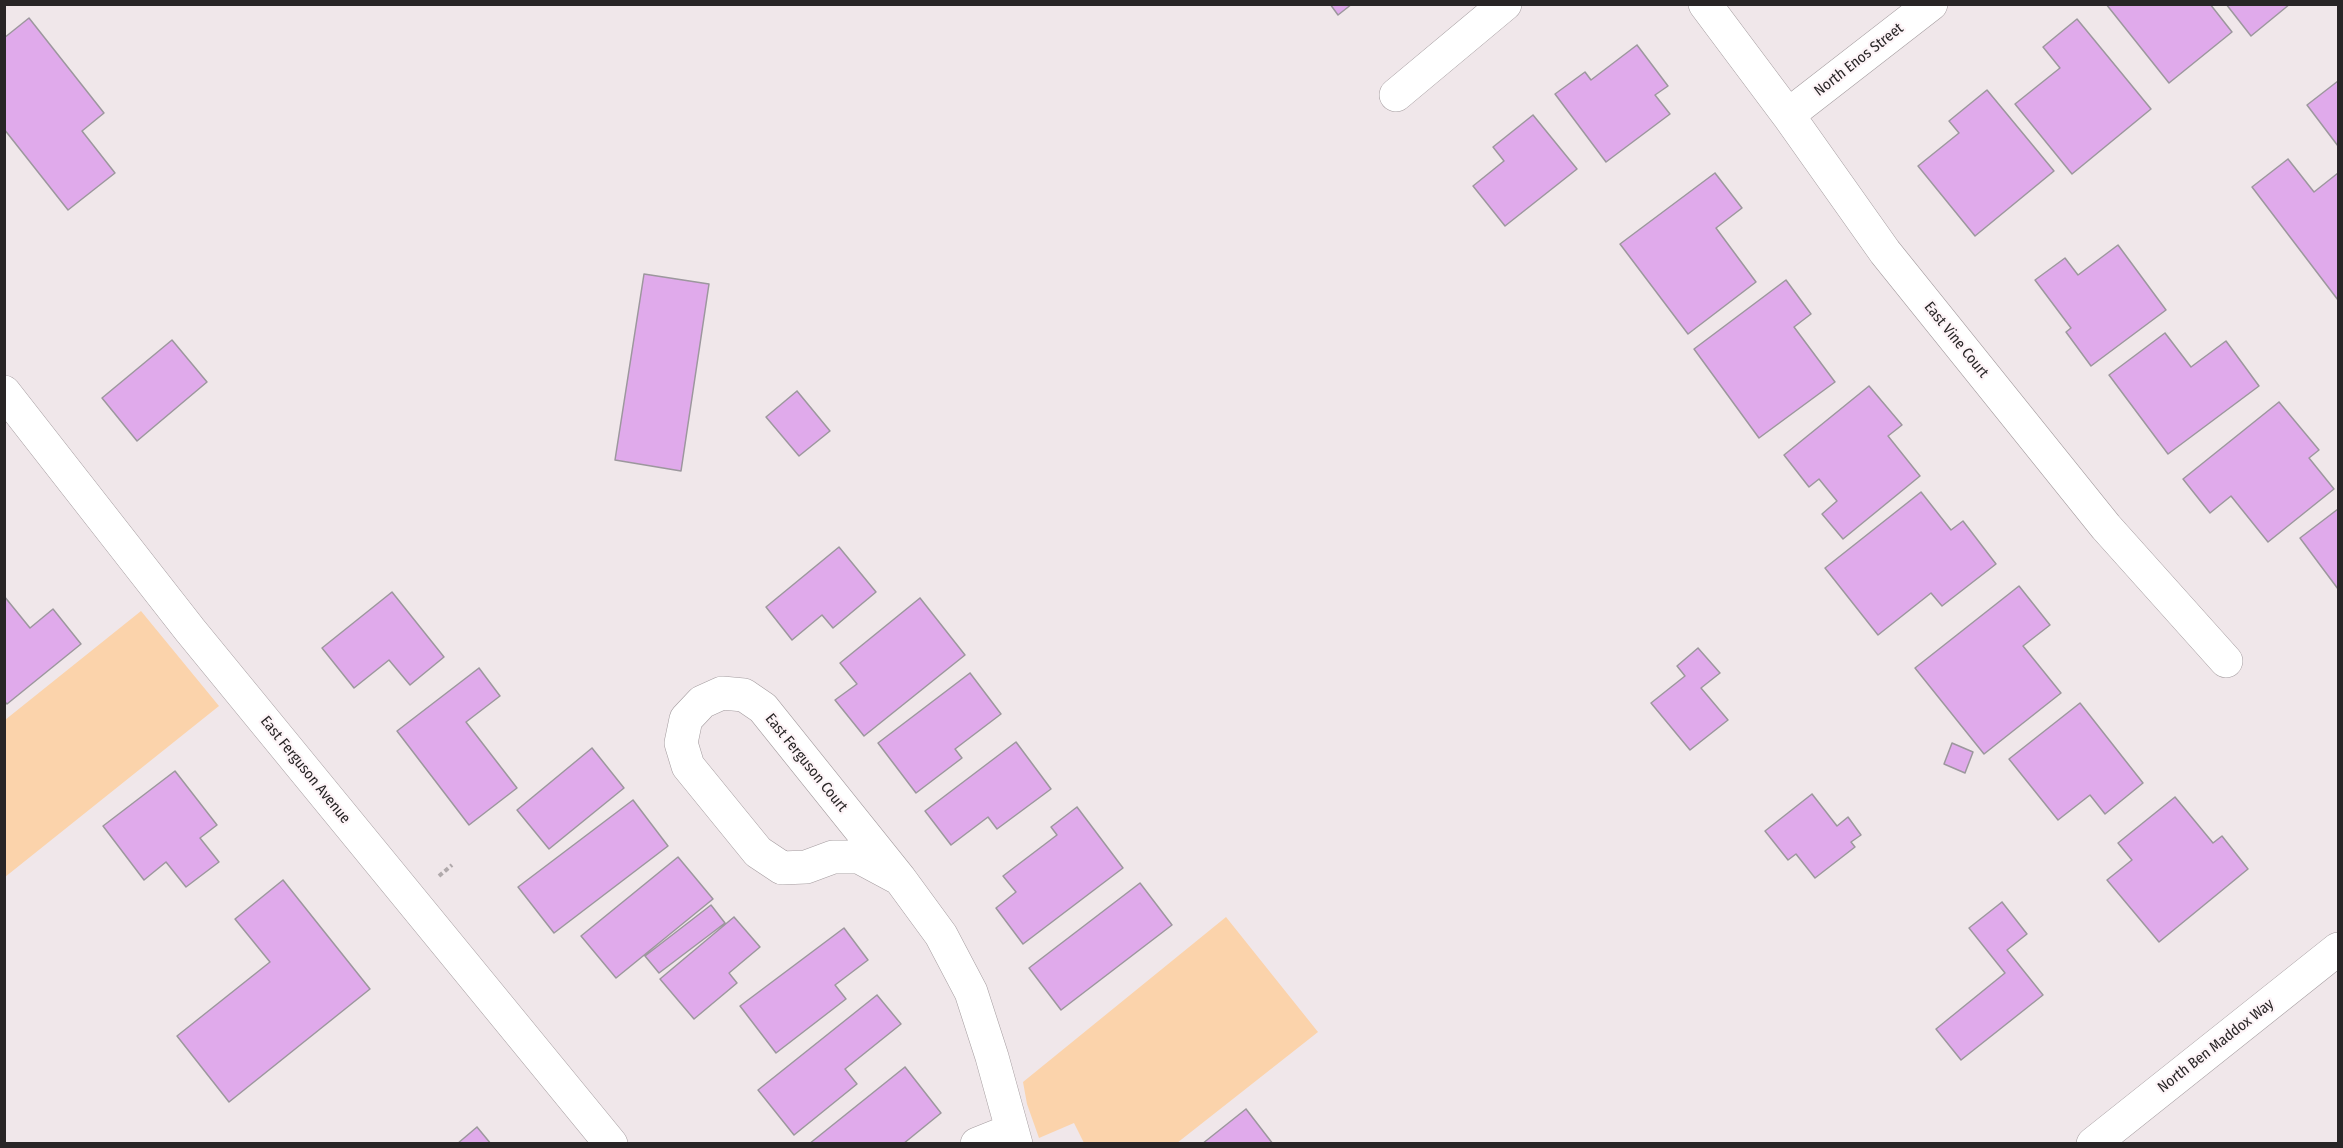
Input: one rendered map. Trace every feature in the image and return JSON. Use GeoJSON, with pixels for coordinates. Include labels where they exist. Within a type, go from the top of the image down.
{"type":"FeatureCollection","features":[{"type":"Feature","properties":{"kind":"street"},"geometry":{"type":"LineString","coordinates":[[1396,95],[1505,4]]}},
{"type":"Feature","properties":{"kind":"street","name":"East Vine Court"},"geometry":{"type":"LineString","coordinates":[[1705,4],[1788,115],[1885,252],[2106,527],[2226,661]]}},
{"type":"Feature","properties":{"kind":"street","name":"North Enos Street"},"geometry":{"type":"LineString","coordinates":[[1788,115],[1931,4]]}},
{"type":"Feature","properties":{"kind":"street","name":"East Ferguson Avenue"},"geometry":{"type":"LineString","coordinates":[[4,392],[190,630],[611,1143]]}},
{"type":"Feature","properties":{"kind":"street","name":"East Ferguson Court"},"geometry":{"type":"LineString","coordinates":[[900,879],[859,857],[833,857],[806,867],[782,868],[758,852],[688,766],[681,743],[686,719],[702,702],[723,693],[744,696],[763,708],[900,879],[941,935],[971,992],[1014,1136],[977,1143]]}},
{"type":"Feature","properties":{"kind":"street","name":"North Ben Maddox Way"},"geometry":{"type":"LineString","coordinates":[[2093,1143],[2338,949]]}},
{"type":"Feature","properties":{"kind":"shaded area"},"geometry":{"type":"Polygon","coordinates":[[[141,611],[219,706],[5,877],[5,720],[141,611]]]}},
{"type":"Feature","properties":{"kind":"shaded area"},"geometry":{"type":"Polygon","coordinates":[[[1226,917],[1318,1032],[1177,1143],[1084,1143],[1074,1123],[1039,1138],[1027,1104],[1023,1082],[1226,917]]]}},
{"type":"Feature","properties":{"kind":"building"},"geometry":{"type":"Polygon","coordinates":[[[1330,4],[1352,4],[1338,15],[1330,4]]]}},
{"type":"Feature","properties":{"kind":"building"},"geometry":{"type":"Polygon","coordinates":[[[2106,4],[2210,4],[2232,32],[2169,83],[2106,4]]]}},
{"type":"Feature","properties":{"kind":"building"},"geometry":{"type":"Polygon","coordinates":[[[2226,4],[2290,4],[2251,36],[2226,4]]]}},
{"type":"Feature","properties":{"kind":"building"},"geometry":{"type":"Polygon","coordinates":[[[29,18],[104,113],[82,131],[115,173],[68,210],[4,129],[4,38],[29,18]]]}},
{"type":"Feature","properties":{"kind":"building"},"geometry":{"type":"Polygon","coordinates":[[[2077,19],[2151,109],[2072,174],[2015,104],[2060,68],[2043,47],[2077,19]]]}},
{"type":"Feature","properties":{"kind":"building"},"geometry":{"type":"Polygon","coordinates":[[[1637,45],[1668,86],[1655,95],[1670,114],[1606,162],[1555,94],[1585,72],[1591,80],[1637,45]]]}},
{"type":"Feature","properties":{"kind":"building"},"geometry":{"type":"Polygon","coordinates":[[[2338,81],[2338,146],[2307,105],[2338,81]]]}},
{"type":"Feature","properties":{"kind":"building"},"geometry":{"type":"Polygon","coordinates":[[[1987,90],[2054,171],[1975,236],[1918,166],[1959,133],[1949,121],[1987,90]]]}},
{"type":"Feature","properties":{"kind":"building"},"geometry":{"type":"Polygon","coordinates":[[[1533,115],[1577,169],[1505,226],[1473,186],[1504,161],[1493,147],[1533,115]]]}},
{"type":"Feature","properties":{"kind":"building"},"geometry":{"type":"Polygon","coordinates":[[[2288,159],[2314,192],[2338,173],[2338,300],[2252,187],[2288,159]]]}},
{"type":"Feature","properties":{"kind":"building"},"geometry":{"type":"Polygon","coordinates":[[[1715,173],[1742,208],[1716,228],[1756,282],[1688,334],[1620,244],[1715,173]]]}},
{"type":"Feature","properties":{"kind":"building"},"geometry":{"type":"Polygon","coordinates":[[[2118,245],[2166,310],[2091,366],[2066,332],[2071,328],[2035,280],[2065,258],[2078,275],[2118,245]]]}},
{"type":"Feature","properties":{"kind":"building"},"geometry":{"type":"Polygon","coordinates":[[[644,274],[709,284],[681,471],[615,460],[644,274]]]}},
{"type":"Feature","properties":{"kind":"building"},"geometry":{"type":"Polygon","coordinates":[[[1786,280],[1811,314],[1794,327],[1835,382],[1759,438],[1694,349],[1786,280]]]}},
{"type":"Feature","properties":{"kind":"building"},"geometry":{"type":"Polygon","coordinates":[[[2165,333],[2191,367],[2226,341],[2259,386],[2168,454],[2109,375],[2165,333]]]}},
{"type":"Feature","properties":{"kind":"building"},"geometry":{"type":"Polygon","coordinates":[[[172,340],[207,382],[137,441],[102,398],[172,340]]]}},
{"type":"Feature","properties":{"kind":"building"},"geometry":{"type":"Polygon","coordinates":[[[1869,386],[1902,425],[1888,436],[1920,476],[1843,539],[1822,514],[1837,501],[1819,479],[1809,487],[1784,455],[1869,386]]]}},
{"type":"Feature","properties":{"kind":"building"},"geometry":{"type":"Polygon","coordinates":[[[797,391],[830,431],[799,456],[766,417],[797,391]]]}},
{"type":"Feature","properties":{"kind":"building"},"geometry":{"type":"Polygon","coordinates":[[[2279,402],[2319,450],[2309,458],[2334,489],[2268,542],[2231,496],[2210,513],[2183,479],[2279,402]]]}},
{"type":"Feature","properties":{"kind":"building"},"geometry":{"type":"Polygon","coordinates":[[[1921,492],[1951,530],[1963,521],[1996,564],[1942,606],[1931,593],[1878,635],[1825,568],[1921,492]]]}},
{"type":"Feature","properties":{"kind":"building"},"geometry":{"type":"Polygon","coordinates":[[[2338,509],[2338,589],[2300,538],[2338,509]]]}},
{"type":"Feature","properties":{"kind":"building"},"geometry":{"type":"Polygon","coordinates":[[[839,547],[876,592],[833,628],[822,615],[792,640],[766,607],[839,547]]]}},
{"type":"Feature","properties":{"kind":"building"},"geometry":{"type":"Polygon","coordinates":[[[2019,586],[2050,625],[2023,646],[2061,693],[1984,754],[1915,668],[2019,586]]]}},
{"type":"Feature","properties":{"kind":"building"},"geometry":{"type":"Polygon","coordinates":[[[392,592],[444,657],[410,685],[389,660],[354,688],[322,648],[392,592]]]}},
{"type":"Feature","properties":{"kind":"building"},"geometry":{"type":"Polygon","coordinates":[[[4,596],[30,628],[53,609],[81,644],[7,704],[4,701],[4,596]]]}},
{"type":"Feature","properties":{"kind":"building"},"geometry":{"type":"Polygon","coordinates":[[[920,598],[965,655],[864,736],[835,700],[857,684],[840,663],[920,598]]]}},
{"type":"Feature","properties":{"kind":"building"},"geometry":{"type":"Polygon","coordinates":[[[1698,648],[1720,673],[1701,688],[1728,720],[1690,750],[1651,703],[1685,676],[1677,666],[1698,648]]]}},
{"type":"Feature","properties":{"kind":"building"},"geometry":{"type":"Polygon","coordinates":[[[479,668],[500,696],[466,722],[517,788],[469,825],[397,731],[479,668]]]}},
{"type":"Feature","properties":{"kind":"building"},"geometry":{"type":"Polygon","coordinates":[[[970,673],[1001,714],[955,749],[962,758],[916,793],[878,743],[970,673]]]}},
{"type":"Feature","properties":{"kind":"building"},"geometry":{"type":"Polygon","coordinates":[[[2080,703],[2143,783],[2105,814],[2090,795],[2058,820],[2009,759],[2080,703]]]}},
{"type":"Feature","properties":{"kind":"building"},"geometry":{"type":"Polygon","coordinates":[[[1016,742],[1051,789],[997,829],[988,817],[951,845],[925,811],[1016,742]]]}},
{"type":"Feature","properties":{"kind":"building"},"geometry":{"type":"Polygon","coordinates":[[[1952,743],[1973,752],[1965,773],[1944,764],[1952,743]]]}},
{"type":"Feature","properties":{"kind":"building"},"geometry":{"type":"Polygon","coordinates":[[[592,748],[624,788],[549,849],[517,810],[592,748]]]}},
{"type":"Feature","properties":{"kind":"building"},"geometry":{"type":"Polygon","coordinates":[[[175,771],[217,825],[200,838],[219,862],[186,887],[166,862],[144,880],[103,826],[175,771]]]}},
{"type":"Feature","properties":{"kind":"building"},"geometry":{"type":"Polygon","coordinates":[[[1812,794],[1837,826],[1848,817],[1861,835],[1851,842],[1855,847],[1815,878],[1796,854],[1788,860],[1765,831],[1812,794]]]}},
{"type":"Feature","properties":{"kind":"building"},"geometry":{"type":"Polygon","coordinates":[[[2175,797],[2213,843],[2222,836],[2248,869],[2159,942],[2107,880],[2132,860],[2118,843],[2175,797]]]}},
{"type":"Feature","properties":{"kind":"building"},"geometry":{"type":"Polygon","coordinates":[[[633,800],[668,846],[554,933],[518,887],[633,800]]]}},
{"type":"Feature","properties":{"kind":"building"},"geometry":{"type":"Polygon","coordinates":[[[1077,807],[1123,868],[1023,944],[996,908],[1016,892],[1003,876],[1057,835],[1051,827],[1077,807]]]}},
{"type":"Feature","properties":{"kind":"building"},"geometry":{"type":"Polygon","coordinates":[[[678,857],[713,899],[616,978],[581,936],[678,857]]]}},
{"type":"Feature","properties":{"kind":"building"},"geometry":{"type":"Polygon","coordinates":[[[283,880],[370,989],[229,1102],[177,1036],[270,962],[235,919],[283,880]]]}},
{"type":"Feature","properties":{"kind":"building"},"geometry":{"type":"Polygon","coordinates":[[[1140,883],[1172,925],[1061,1010],[1029,968],[1140,883]]]}},
{"type":"Feature","properties":{"kind":"building"},"geometry":{"type":"Polygon","coordinates":[[[2002,902],[2027,934],[2007,950],[2043,995],[1961,1060],[1936,1029],[2005,973],[1969,928],[2002,902]]]}},
{"type":"Feature","properties":{"kind":"building"},"geometry":{"type":"Polygon","coordinates":[[[711,905],[725,923],[659,973],[645,956],[711,905]]]}},
{"type":"Feature","properties":{"kind":"building"},"geometry":{"type":"Polygon","coordinates":[[[734,917],[760,947],[729,973],[737,983],[694,1019],[660,979],[734,917]]]}},
{"type":"Feature","properties":{"kind":"building"},"geometry":{"type":"Polygon","coordinates":[[[844,928],[868,960],[835,985],[846,999],[776,1053],[740,1006],[844,928]]]}},
{"type":"Feature","properties":{"kind":"building"},"geometry":{"type":"Polygon","coordinates":[[[877,995],[901,1024],[845,1069],[857,1084],[794,1135],[758,1090],[877,995]]]}},
{"type":"Feature","properties":{"kind":"building"},"geometry":{"type":"Polygon","coordinates":[[[905,1067],[941,1113],[903,1144],[809,1144],[905,1067]]]}},
{"type":"Feature","properties":{"kind":"building"},"geometry":{"type":"Polygon","coordinates":[[[1246,1109],[1273,1144],[1202,1144],[1246,1109]]]}},
{"type":"Feature","properties":{"kind":"building"},"geometry":{"type":"Polygon","coordinates":[[[477,1127],[491,1144],[457,1144],[477,1127]]]}}]}
